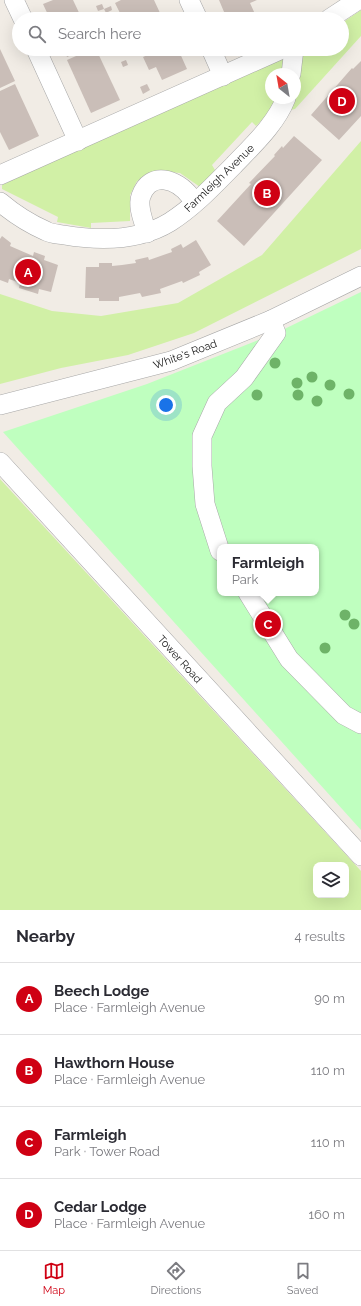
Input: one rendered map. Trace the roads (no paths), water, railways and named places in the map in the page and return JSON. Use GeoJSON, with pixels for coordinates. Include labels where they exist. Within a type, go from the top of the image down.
{"type":"FeatureCollection","features":[{"type":"Feature","properties":{"kind":"street"},"geometry":{"type":"LineString","coordinates":[[14,0],[20,12]]}},
{"type":"Feature","properties":{"kind":"street"},"geometry":{"type":"LineString","coordinates":[[189,0],[195,12]]}},
{"type":"Feature","properties":{"kind":"street"},"geometry":{"type":"LineString","coordinates":[[340,12],[358,0]]}},
{"type":"Feature","properties":{"kind":"street"},"geometry":{"type":"LineString","coordinates":[[39,56],[78,141]]}},
{"type":"Feature","properties":{"kind":"street"},"geometry":{"type":"LineString","coordinates":[[214,56],[223,76]]}},
{"type":"Feature","properties":{"kind":"street"},"geometry":{"type":"LineString","coordinates":[[0,175],[267,56]]}},
{"type":"Feature","properties":{"kind":"street"},"geometry":{"type":"LineString","coordinates":[[292,68],[293,56]]}},
{"type":"Feature","properties":{"kind":"street","name":"Farmleigh Avenue"},"geometry":{"type":"LineString","coordinates":[[0,202],[11,211],[47,232],[75,237],[112,239],[147,232],[170,222],[194,204],[260,138],[284,104]]}},
{"type":"Feature","properties":{"kind":"street"},"geometry":{"type":"LineString","coordinates":[[147,232],[141,214],[140,197],[146,187],[157,180],[167,179],[175,182],[190,196]]}},
{"type":"Feature","properties":{"kind":"street","name":"White's Road"},"geometry":{"type":"LineString","coordinates":[[0,405],[171,361],[272,320],[361,276]]}},
{"type":"Feature","properties":{"kind":"street"},"geometry":{"type":"LineString","coordinates":[[218,544],[205,504],[202,466],[202,436],[217,403],[244,378],[276,333],[272,320]]}},
{"type":"Feature","properties":{"kind":"street","name":"Tower Road"},"geometry":{"type":"LineString","coordinates":[[0,462],[361,856]]}},
{"type":"Feature","properties":{"kind":"street"},"geometry":{"type":"LineString","coordinates":[[250,596],[289,659],[344,715],[361,724]]}},
{"type":"Feature","properties":{"kind":"place","name":"Cedar Lodge"},"geometry":{"type":"Point","coordinates":[342,101]}},
{"type":"Feature","properties":{"kind":"place","name":"Hawthorn House"},"geometry":{"type":"Point","coordinates":[267,193]}},
{"type":"Feature","properties":{"kind":"place","name":"Beech Lodge"},"geometry":{"type":"Point","coordinates":[28,272]}},
{"type":"Feature","properties":{"kind":"place","name":"Farmleigh"},"geometry":{"type":"Point","coordinates":[268,624]}}]}
